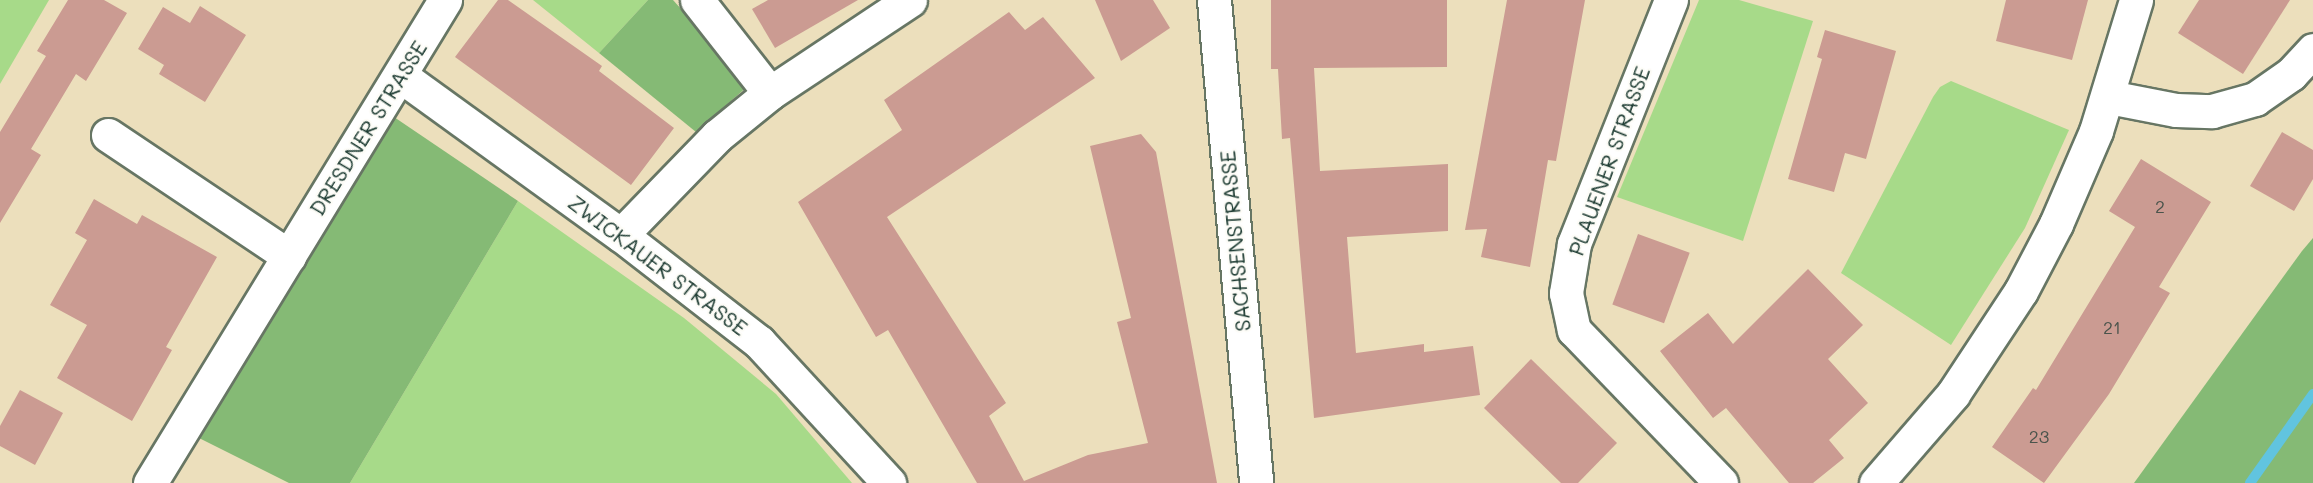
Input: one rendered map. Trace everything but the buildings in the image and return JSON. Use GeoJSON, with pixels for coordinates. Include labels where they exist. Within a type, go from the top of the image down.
{"type":"FeatureCollection","features":[{"type":"Feature","properties":{"kind":"street","name":"DRESDNER STRASSE"},"geometry":{"type":"LineString","coordinates":[[150,483],[446,0]]}},
{"type":"Feature","properties":{"kind":"street"},"geometry":{"type":"LineString","coordinates":[[697,0],[770,93]]}},
{"type":"Feature","properties":{"kind":"street"},"geometry":{"type":"LineString","coordinates":[[621,235],[717,136],[770,93],[910,0]]}},
{"type":"Feature","properties":{"kind":"street","name":"SACHSENSTRASSE"},"geometry":{"type":"LineString","coordinates":[[1214,0],[1256,483]]}},
{"type":"Feature","properties":{"kind":"street","name":"PLAUENER STRASSE"},"geometry":{"type":"LineString","coordinates":[[1671,0],[1574,244],[1566,293],[1574,330],[1721,483]]}},
{"type":"Feature","properties":{"kind":"street"},"geometry":{"type":"LineString","coordinates":[[1876,483],[1953,394],[2021,291],[2056,224],[2109,97],[2136,0]]}},
{"type":"Feature","properties":{"kind":"street"},"geometry":{"type":"LineString","coordinates":[[2109,97],[2176,110],[2212,111],[2254,99],[2291,74],[2313,50]]}},
{"type":"Feature","properties":{"kind":"street","name":"ZWICKAUER STRASSE"},"geometry":{"type":"LineString","coordinates":[[401,76],[621,235],[759,342],[889,483]]}},
{"type":"Feature","properties":{"kind":"street"},"geometry":{"type":"LineString","coordinates":[[108,135],[289,256]]}},
{"type":"Feature","properties":{"kind":"green space"},"geometry":{"type":"Polygon","coordinates":[[[0,0],[49,0],[0,84],[0,0]]]}},
{"type":"Feature","properties":{"kind":"green space"},"geometry":{"type":"Polygon","coordinates":[[[533,0],[648,0],[599,53],[533,0]]]}},
{"type":"Feature","properties":{"kind":"green space"},"geometry":{"type":"Polygon","coordinates":[[[648,0],[673,0],[749,85],[696,132],[599,53],[648,0]]]}},
{"type":"Feature","properties":{"kind":"green space"},"geometry":{"type":"Polygon","coordinates":[[[1699,0],[1739,0],[1813,21],[1743,241],[1617,197],[1699,0]]]}},
{"type":"Feature","properties":{"kind":"green space"},"geometry":{"type":"Polygon","coordinates":[[[1951,81],[2069,130],[2025,228],[1951,345],[1841,273],[1933,97],[1940,87],[1951,81]]]}},
{"type":"Feature","properties":{"kind":"green space"},"geometry":{"type":"Polygon","coordinates":[[[394,117],[518,201],[350,483],[289,483],[199,438],[394,117]]]}},
{"type":"Feature","properties":{"kind":"green space"},"geometry":{"type":"Polygon","coordinates":[[[518,201],[684,318],[776,394],[852,483],[350,483],[518,201]]]}},
{"type":"Feature","properties":{"kind":"green space"},"geometry":{"type":"Polygon","coordinates":[[[2313,238],[2313,483],[2134,483],[2302,251],[2313,238]]]}},
{"type":"Feature","properties":{"kind":"waterway"},"geometry":{"type":"LineString","coordinates":[[2250,483],[2313,394]]}}]}
